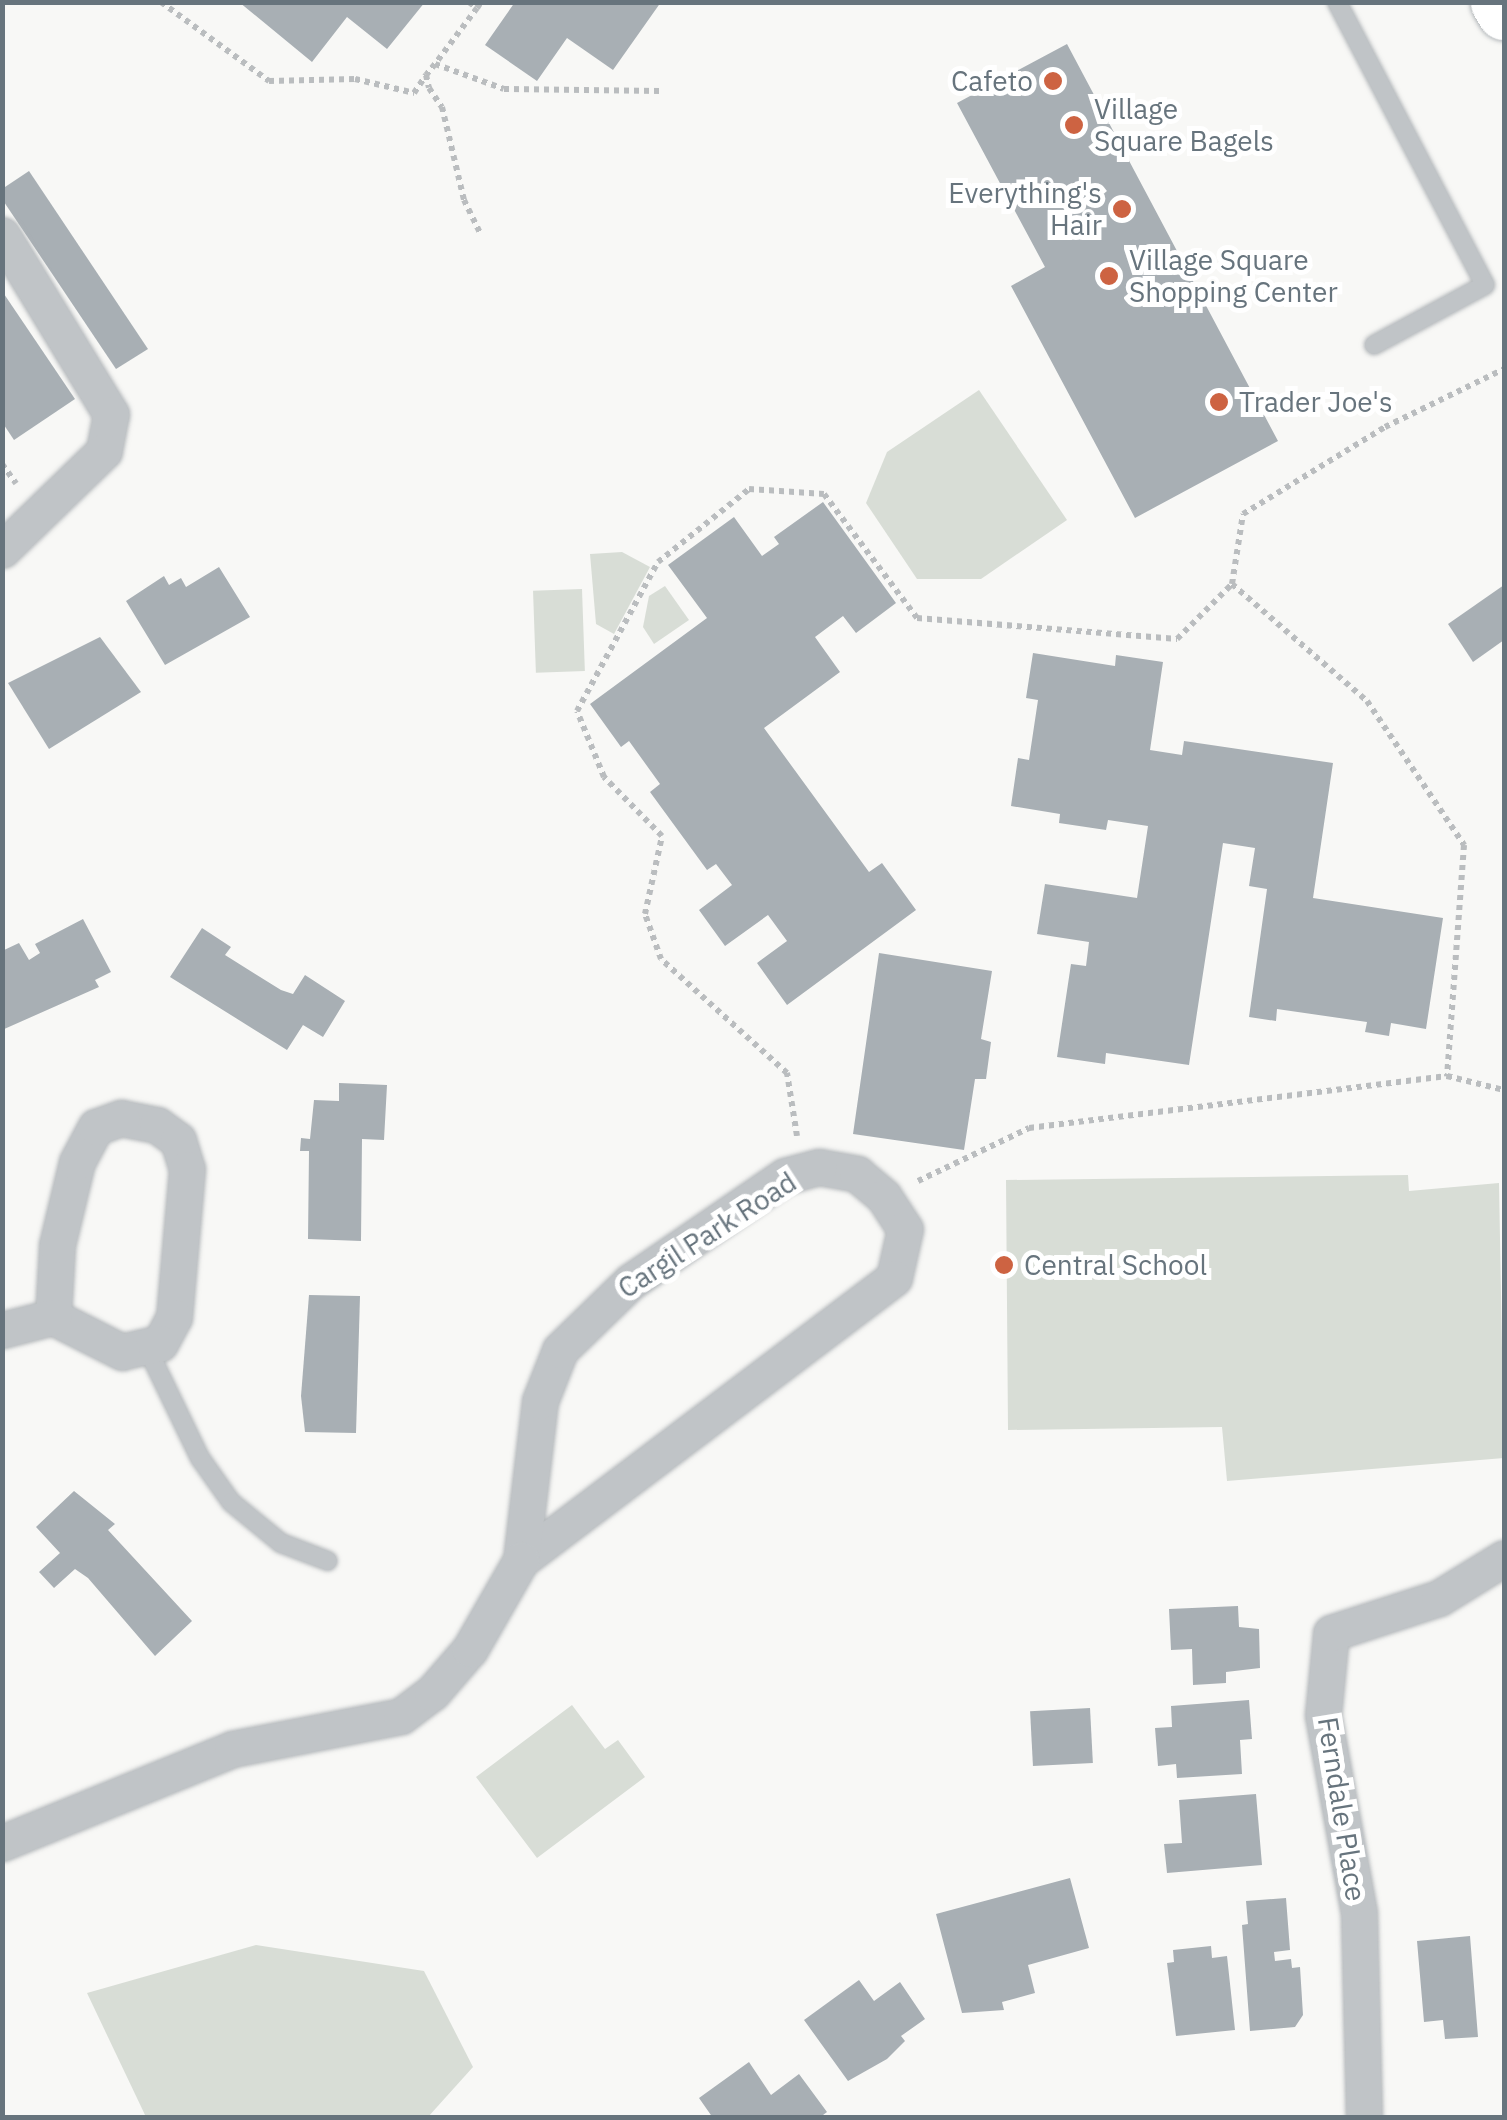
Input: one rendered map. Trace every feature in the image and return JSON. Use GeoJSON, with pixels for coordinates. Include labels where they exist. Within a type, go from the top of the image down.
{"type":"FeatureCollection","features":[{"type":"Feature","properties":{"kind":"main road"},"geometry":{"type":"LineString","coordinates":[[1498,2],[1504,12]]}},
{"type":"Feature","properties":{"kind":"street"},"geometry":{"type":"LineString","coordinates":[[2,235],[111,414],[104,450],[2,550]]}},
{"type":"Feature","properties":{"kind":"street"},"geometry":{"type":"LineString","coordinates":[[2,1330],[54,1317],[122,1352],[148,1350],[160,1342],[174,1317],[186,1170],[178,1140],[157,1125],[121,1118],[96,1128],[77,1162],[58,1245],[54,1317]]}},
{"type":"Feature","properties":{"kind":"street","name":"Cargil Park Road"},"geometry":{"type":"LineString","coordinates":[[2,1843],[232,1749],[401,1716],[432,1693],[470,1649],[521,1560],[540,1402],[560,1350],[630,1282],[785,1176],[819,1167],[857,1174],[884,1197],[905,1228],[894,1278],[521,1560]]}},
{"type":"Feature","properties":{"kind":"street","name":"Ferndale Place"},"geometry":{"type":"LineString","coordinates":[[1364,2118],[1359,1914],[1324,1715],[1332,1633],[1439,1598],[1504,1558]]}},
{"type":"Feature","properties":{"kind":"lane"},"geometry":{"type":"LineString","coordinates":[[1336,2],[1485,285],[1374,346]]}},
{"type":"Feature","properties":{"kind":"lane"},"geometry":{"type":"LineString","coordinates":[[148,1350],[200,1458],[232,1502],[281,1543],[328,1561]]}},
{"type":"Feature","properties":{"kind":"path"},"geometry":{"type":"LineString","coordinates":[[160,2],[269,80],[355,80],[414,92],[479,5],[469,2]]}},
{"type":"Feature","properties":{"kind":"path"},"geometry":{"type":"LineString","coordinates":[[435,64],[504,88],[660,91]]}},
{"type":"Feature","properties":{"kind":"path"},"geometry":{"type":"LineString","coordinates":[[426,74],[480,233]]}},
{"type":"Feature","properties":{"kind":"path"},"geometry":{"type":"LineString","coordinates":[[802,1172],[787,1072],[661,959],[646,914],[662,836],[604,777],[578,711],[658,562],[749,489],[824,494],[917,618],[1177,640],[1232,584],[1243,514],[1386,426],[1504,368]]}},
{"type":"Feature","properties":{"kind":"path"},"geometry":{"type":"LineString","coordinates":[[1232,584],[1366,701],[1464,846],[1447,1076]]}},
{"type":"Feature","properties":{"kind":"path"},"geometry":{"type":"LineString","coordinates":[[884,1197],[1029,1128],[1447,1076],[1504,1090]]}},
{"type":"Feature","properties":{"kind":"shaded area"},"geometry":{"type":"Polygon","coordinates":[[[979,390],[1067,520],[981,579],[917,579],[866,503],[887,452],[979,390]]]}},
{"type":"Feature","properties":{"kind":"shaded area"},"geometry":{"type":"Polygon","coordinates":[[[622,552],[650,567],[614,634],[596,624],[590,554],[622,552]]]}},
{"type":"Feature","properties":{"kind":"shaded area"},"geometry":{"type":"Polygon","coordinates":[[[665,586],[689,620],[654,644],[643,627],[649,596],[665,586]]]}},
{"type":"Feature","properties":{"kind":"shaded area"},"geometry":{"type":"Polygon","coordinates":[[[582,589],[585,671],[536,673],[533,591],[582,589]]]}},
{"type":"Feature","properties":{"kind":"shaded area"},"geometry":{"type":"Polygon","coordinates":[[[1408,1175],[1409,1191],[1499,1183],[1504,1458],[1227,1481],[1222,1427],[1008,1430],[1006,1180],[1408,1175]]]}},
{"type":"Feature","properties":{"kind":"shaded area"},"geometry":{"type":"Polygon","coordinates":[[[572,1705],[605,1749],[618,1740],[645,1777],[537,1858],[476,1777],[572,1705]]]}},
{"type":"Feature","properties":{"kind":"shaded area"},"geometry":{"type":"Polygon","coordinates":[[[256,1945],[424,1971],[473,2067],[428,2117],[146,2117],[87,1993],[256,1945]]]}},
{"type":"Feature","properties":{"kind":"building"},"geometry":{"type":"Polygon","coordinates":[[[239,2],[425,2],[387,49],[347,17],[312,62],[239,2]]]}},
{"type":"Feature","properties":{"kind":"building"},"geometry":{"type":"Polygon","coordinates":[[[515,2],[661,2],[613,70],[567,38],[537,81],[485,45],[515,2]]]}},
{"type":"Feature","properties":{"kind":"building","name":"Village Square Shopping Center"},"geometry":{"type":"Polygon","coordinates":[[[1067,44],[1278,441],[1135,518],[1011,286],[1045,267],[957,103],[1067,44]]]}},
{"type":"Feature","properties":{"kind":"building"},"geometry":{"type":"Polygon","coordinates":[[[29,171],[148,349],[116,369],[2,199],[2,189],[29,171]]]}},
{"type":"Feature","properties":{"kind":"building"},"geometry":{"type":"Polygon","coordinates":[[[2,291],[75,399],[14,440],[2,422],[2,291]]]}},
{"type":"Feature","properties":{"kind":"building"},"geometry":{"type":"Polygon","coordinates":[[[823,502],[896,603],[856,633],[843,616],[815,637],[840,672],[764,728],[869,872],[882,863],[916,910],[787,1005],[757,963],[787,941],[768,915],[725,946],[699,910],[732,885],[716,864],[707,870],[650,792],[660,784],[629,741],[621,747],[590,704],[707,618],[668,565],[734,517],[762,556],[779,544],[774,537],[823,502]]]}},
{"type":"Feature","properties":{"kind":"building"},"geometry":{"type":"Polygon","coordinates":[[[219,567],[250,617],[165,665],[126,601],[164,576],[169,585],[181,578],[186,587],[219,567]]]}},
{"type":"Feature","properties":{"kind":"building"},"geometry":{"type":"Polygon","coordinates":[[[1504,585],[1504,640],[1473,662],[1448,624],[1504,585]]]}},
{"type":"Feature","properties":{"kind":"building"},"geometry":{"type":"Polygon","coordinates":[[[100,637],[141,692],[49,749],[8,683],[100,637]]]}},
{"type":"Feature","properties":{"kind":"building"},"geometry":{"type":"Polygon","coordinates":[[[1033,653],[1115,666],[1116,655],[1163,662],[1150,750],[1182,755],[1184,741],[1333,763],[1313,898],[1443,918],[1426,1029],[1391,1023],[1389,1036],[1365,1032],[1367,1022],[1277,1009],[1276,1021],[1249,1017],[1267,889],[1249,886],[1255,848],[1223,843],[1189,1065],[1106,1053],[1105,1064],[1057,1057],[1071,964],[1086,966],[1089,942],[1037,934],[1045,884],[1137,898],[1148,826],[1108,820],[1106,830],[1059,823],[1060,814],[1011,806],[1018,758],[1029,760],[1038,700],[1026,698],[1033,653]]]}},
{"type":"Feature","properties":{"kind":"building"},"geometry":{"type":"Polygon","coordinates":[[[83,919],[111,972],[95,980],[99,987],[2,1030],[2,951],[19,943],[29,960],[40,953],[35,944],[83,919]]]}},
{"type":"Feature","properties":{"kind":"building"},"geometry":{"type":"Polygon","coordinates":[[[202,928],[231,947],[225,955],[281,990],[293,994],[305,975],[345,1001],[323,1037],[303,1025],[287,1050],[170,977],[202,928]]]}},
{"type":"Feature","properties":{"kind":"building"},"geometry":{"type":"Polygon","coordinates":[[[879,953],[992,971],[981,1039],[991,1042],[986,1079],[975,1079],[964,1150],[853,1134],[879,953]]]}},
{"type":"Feature","properties":{"kind":"building"},"geometry":{"type":"Polygon","coordinates":[[[339,1083],[387,1085],[384,1140],[362,1139],[361,1241],[308,1239],[309,1151],[300,1151],[301,1138],[310,1139],[314,1100],[339,1101],[339,1083]]]}},
{"type":"Feature","properties":{"kind":"building"},"geometry":{"type":"Polygon","coordinates":[[[309,1295],[360,1296],[356,1433],[305,1432],[301,1396],[309,1295]]]}},
{"type":"Feature","properties":{"kind":"building"},"geometry":{"type":"Polygon","coordinates":[[[74,1491],[115,1524],[108,1530],[192,1621],[155,1656],[88,1578],[75,1569],[54,1588],[39,1572],[60,1553],[36,1527],[74,1491]]]}},
{"type":"Feature","properties":{"kind":"building"},"geometry":{"type":"Polygon","coordinates":[[[1238,1606],[1239,1627],[1259,1629],[1260,1668],[1226,1672],[1226,1683],[1193,1685],[1192,1649],[1171,1650],[1169,1609],[1238,1606]]]}},
{"type":"Feature","properties":{"kind":"building"},"geometry":{"type":"Polygon","coordinates":[[[1249,1700],[1252,1739],[1240,1740],[1242,1774],[1177,1778],[1176,1764],[1158,1766],[1155,1728],[1172,1727],[1171,1706],[1249,1700]]]}},
{"type":"Feature","properties":{"kind":"building"},"geometry":{"type":"Polygon","coordinates":[[[1090,1708],[1093,1763],[1033,1766],[1030,1711],[1090,1708]]]}},
{"type":"Feature","properties":{"kind":"building"},"geometry":{"type":"Polygon","coordinates":[[[1256,1794],[1262,1865],[1167,1873],[1164,1844],[1182,1843],[1179,1800],[1256,1794]]]}},
{"type":"Feature","properties":{"kind":"building"},"geometry":{"type":"Polygon","coordinates":[[[1070,1878],[1089,1948],[1028,1965],[1035,1993],[1002,2002],[1004,2010],[962,2013],[936,1914],[1070,1878]]]}},
{"type":"Feature","properties":{"kind":"building"},"geometry":{"type":"Polygon","coordinates":[[[1286,1898],[1290,1950],[1274,1952],[1275,1961],[1291,1959],[1292,1968],[1300,1967],[1303,2015],[1295,2027],[1250,2031],[1242,1925],[1248,1924],[1246,1901],[1286,1898]]]}},
{"type":"Feature","properties":{"kind":"building"},"geometry":{"type":"Polygon","coordinates":[[[1470,1936],[1478,2037],[1445,2039],[1443,2020],[1424,2022],[1417,1941],[1470,1936]]]}},
{"type":"Feature","properties":{"kind":"building"},"geometry":{"type":"Polygon","coordinates":[[[1211,1946],[1212,1958],[1227,1956],[1235,2030],[1176,2036],[1167,1963],[1174,1962],[1173,1950],[1211,1946]]]}},
{"type":"Feature","properties":{"kind":"building"},"geometry":{"type":"Polygon","coordinates":[[[859,1980],[874,2001],[900,1982],[925,2019],[901,2036],[905,2041],[887,2059],[848,2081],[804,2020],[859,1980]]]}},
{"type":"Feature","properties":{"kind":"building"},"geometry":{"type":"Polygon","coordinates":[[[749,2062],[771,2095],[799,2074],[827,2112],[819,2118],[713,2118],[699,2098],[749,2062]]]}},
{"type":"Feature","properties":{"kind":"place","name":"Cafeto"},"geometry":{"type":"Point","coordinates":[1053,81]}},
{"type":"Feature","properties":{"kind":"place","name":"Village Square Bagels"},"geometry":{"type":"Point","coordinates":[1074,125]}},
{"type":"Feature","properties":{"kind":"place","name":"Everything's Hair"},"geometry":{"type":"Point","coordinates":[1122,209]}},
{"type":"Feature","properties":{"kind":"place","name":"Village Square Shopping Center"},"geometry":{"type":"Point","coordinates":[1109,276]}},
{"type":"Feature","properties":{"kind":"place","name":"Trader Joe's"},"geometry":{"type":"Point","coordinates":[1219,402]}},
{"type":"Feature","properties":{"kind":"place","name":"Central School"},"geometry":{"type":"Point","coordinates":[1004,1265]}}]}
